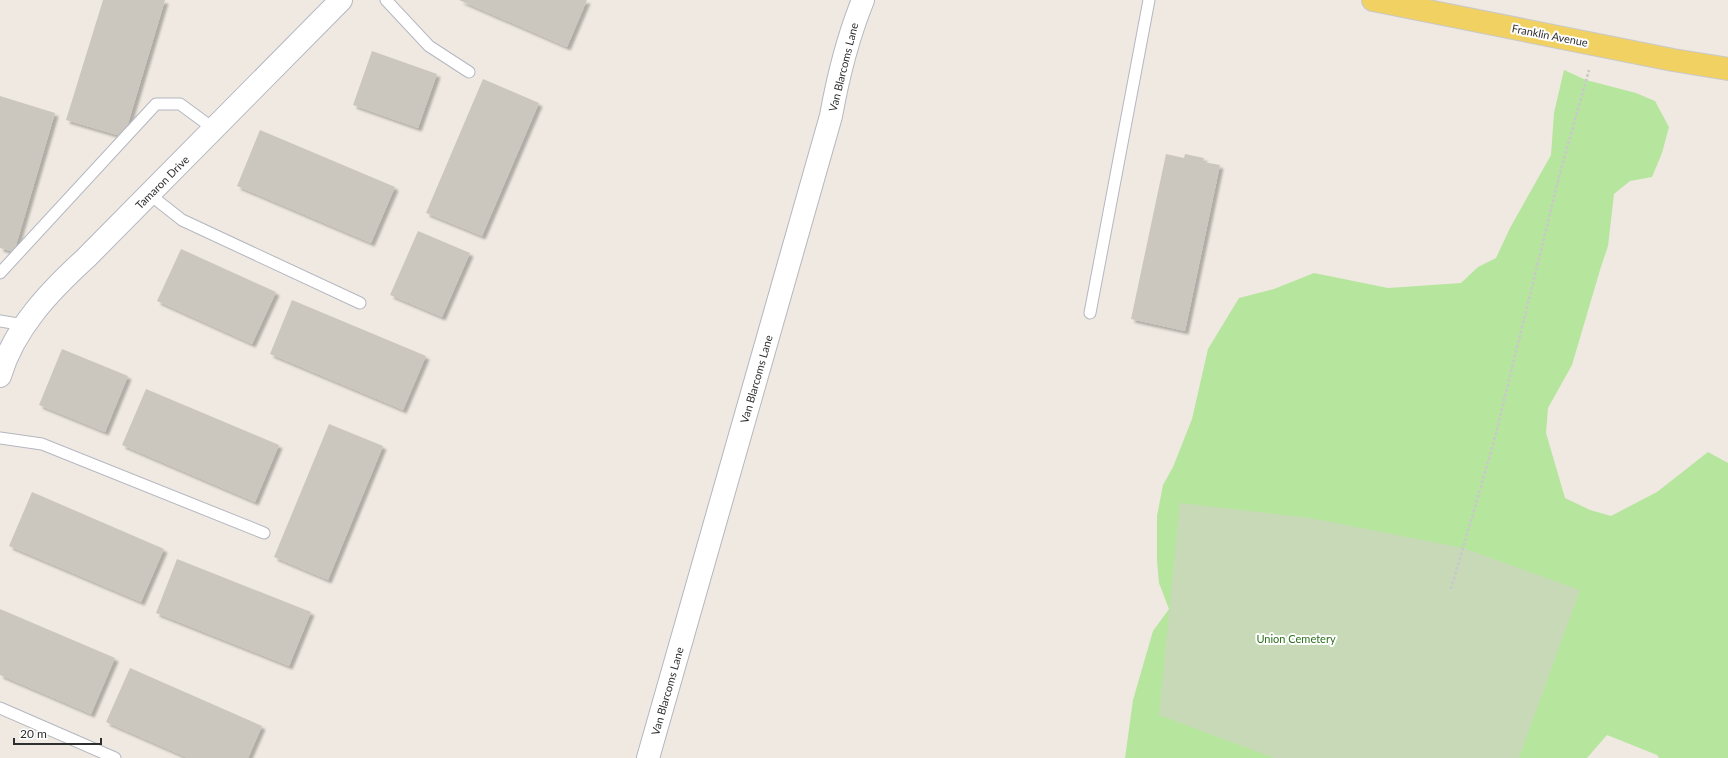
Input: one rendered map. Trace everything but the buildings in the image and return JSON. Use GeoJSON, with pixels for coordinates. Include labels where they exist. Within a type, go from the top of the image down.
{"type":"FeatureCollection","features":[{"type":"Feature","properties":{"kind":"main road","name":"Franklin Avenue"},"geometry":{"type":"LineString","coordinates":[[1373,0],[1597,45],[1728,69]]}},
{"type":"Feature","properties":{"kind":"street","name":"Tamaron Drive"},"geometry":{"type":"LineString","coordinates":[[0,376],[24,325],[57,284],[86,258],[341,0]]}},
{"type":"Feature","properties":{"kind":"street","name":"Van Blarcoms Lane"},"geometry":{"type":"LineString","coordinates":[[648,758],[829,124],[838,80],[856,18],[863,0]]}},
{"type":"Feature","properties":{"kind":"lane"},"geometry":{"type":"LineString","coordinates":[[386,0],[429,46],[470,72]]}},
{"type":"Feature","properties":{"kind":"lane"},"geometry":{"type":"LineString","coordinates":[[1090,313],[1148,0]]}},
{"type":"Feature","properties":{"kind":"lane"},"geometry":{"type":"LineString","coordinates":[[0,273],[156,104],[180,104],[214,129]]}},
{"type":"Feature","properties":{"kind":"lane"},"geometry":{"type":"LineString","coordinates":[[149,194],[182,220],[360,303]]}},
{"type":"Feature","properties":{"kind":"lane"},"geometry":{"type":"LineString","coordinates":[[0,321],[24,325]]}},
{"type":"Feature","properties":{"kind":"lane"},"geometry":{"type":"LineString","coordinates":[[0,438],[42,444],[264,533]]}},
{"type":"Feature","properties":{"kind":"lane"},"geometry":{"type":"LineString","coordinates":[[0,708],[115,758]]}},
{"type":"Feature","properties":{"kind":"path"},"geometry":{"type":"LineString","coordinates":[[1451,590],[1493,445],[1560,173],[1597,45]]}},
{"type":"Feature","properties":{"kind":"green space"},"geometry":{"type":"Polygon","coordinates":[[[1564,70],[1586,80],[1636,93],[1655,101],[1669,127],[1662,153],[1652,177],[1630,181],[1614,194],[1608,246],[1572,365],[1548,408],[1546,433],[1565,498],[1590,510],[1611,516],[1657,492],[1708,452],[1728,463],[1728,758],[1659,758],[1657,755],[1607,735],[1587,758],[1125,758],[1133,700],[1153,631],[1169,609],[1159,583],[1157,561],[1157,516],[1163,485],[1173,467],[1192,419],[1208,349],[1239,298],[1274,289],[1314,273],[1388,288],[1461,283],[1478,267],[1496,258],[1510,228],[1551,155],[1554,113],[1564,70]]]}},
{"type":"Feature","properties":{"kind":"green space","name":"Union Cemetery"},"geometry":{"type":"Polygon","coordinates":[[[1180,503],[1310,518],[1463,548],[1580,590],[1519,758],[1274,758],[1159,715],[1180,503]]]}}]}
